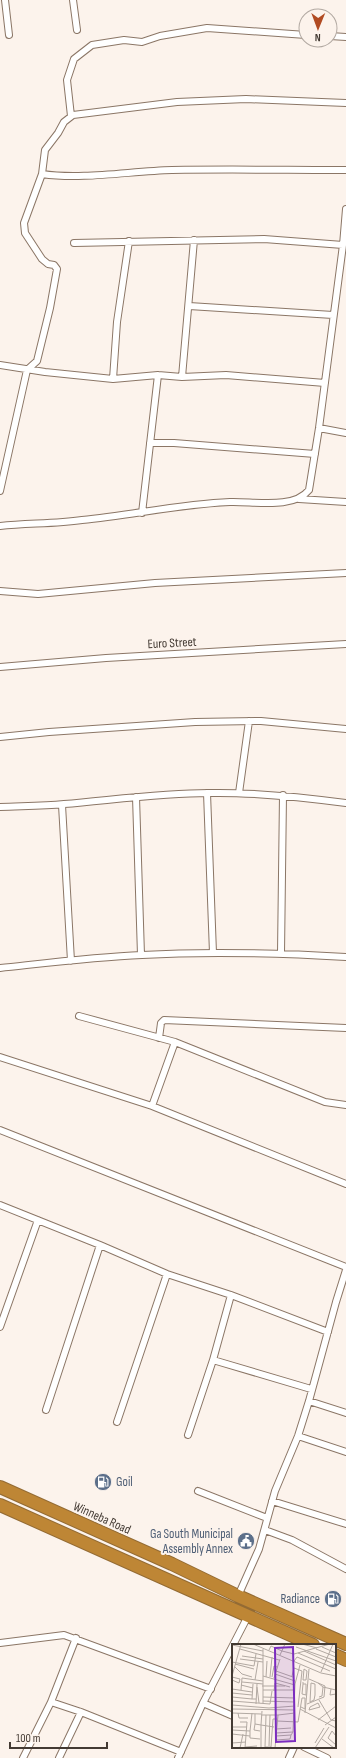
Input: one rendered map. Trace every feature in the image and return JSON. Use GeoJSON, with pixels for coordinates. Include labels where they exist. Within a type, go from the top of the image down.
{"type":"FeatureCollection","features":[{"type":"Feature","properties":{"kind":"highway","name":"Winneba Road"},"geometry":{"type":"LineString","coordinates":[[0,1488],[172,1564],[238,1596],[346,1644]]}},
{"type":"Feature","properties":{"kind":"highway"},"geometry":{"type":"LineString","coordinates":[[0,1505],[311,1644]]}},
{"type":"Feature","properties":{"kind":"highway"},"geometry":{"type":"LineString","coordinates":[[164,1579],[172,1564]]}},
{"type":"Feature","properties":{"kind":"highway"},"geometry":{"type":"LineString","coordinates":[[336,1655],[346,1660]]}},
{"type":"Feature","properties":{"kind":"street"},"geometry":{"type":"LineString","coordinates":[[5,0],[9,35]]}},
{"type":"Feature","properties":{"kind":"street"},"geometry":{"type":"LineString","coordinates":[[73,0],[77,30]]}},
{"type":"Feature","properties":{"kind":"street"},"geometry":{"type":"LineString","coordinates":[[71,116],[67,80],[74,59],[92,45],[124,40],[142,42],[160,36],[207,28],[298,34]]}},
{"type":"Feature","properties":{"kind":"street"},"geometry":{"type":"LineString","coordinates":[[0,491],[27,370],[37,361],[50,308],[57,269],[54,265],[48,264],[42,259],[25,233],[24,223],[42,174],[45,150],[58,133],[64,122],[71,116],[177,102],[246,99],[346,103]]}},
{"type":"Feature","properties":{"kind":"street"},"geometry":{"type":"LineString","coordinates":[[42,174],[53,176],[119,174],[171,170],[346,170]]}},
{"type":"Feature","properties":{"kind":"street"},"geometry":{"type":"LineString","coordinates":[[299,499],[309,490],[315,454],[325,383],[332,315],[343,245],[346,209]]}},
{"type":"Feature","properties":{"kind":"street"},"geometry":{"type":"LineString","coordinates":[[74,243],[264,239],[343,245]]}},
{"type":"Feature","properties":{"kind":"street"},"geometry":{"type":"LineString","coordinates":[[182,376],[194,240]]}},
{"type":"Feature","properties":{"kind":"street"},"geometry":{"type":"LineString","coordinates":[[113,379],[117,322],[129,241]]}},
{"type":"Feature","properties":{"kind":"street"},"geometry":{"type":"LineString","coordinates":[[338,280],[346,281]]}},
{"type":"Feature","properties":{"kind":"street"},"geometry":{"type":"LineString","coordinates":[[189,306],[332,315]]}},
{"type":"Feature","properties":{"kind":"street"},"geometry":{"type":"LineString","coordinates":[[0,365],[27,370],[113,379],[158,375],[226,375],[325,383]]}},
{"type":"Feature","properties":{"kind":"street"},"geometry":{"type":"LineString","coordinates":[[142,513],[158,375]]}},
{"type":"Feature","properties":{"kind":"street"},"geometry":{"type":"LineString","coordinates":[[319,428],[346,433]]}},
{"type":"Feature","properties":{"kind":"street"},"geometry":{"type":"LineString","coordinates":[[150,443],[174,443],[315,454]]}},
{"type":"Feature","properties":{"kind":"street"},"geometry":{"type":"LineString","coordinates":[[0,526],[80,521],[192,505],[231,502],[290,502],[299,499],[346,502]]}},
{"type":"Feature","properties":{"kind":"street"},"geometry":{"type":"LineString","coordinates":[[0,591],[38,594],[155,583],[346,573]]}},
{"type":"Feature","properties":{"kind":"street","name":"Euro Street"},"geometry":{"type":"LineString","coordinates":[[0,667],[106,658],[346,644]]}},
{"type":"Feature","properties":{"kind":"street"},"geometry":{"type":"LineString","coordinates":[[0,737],[49,732],[195,722],[249,721],[346,729]]}},
{"type":"Feature","properties":{"kind":"street"},"geometry":{"type":"LineString","coordinates":[[240,793],[249,721]]}},
{"type":"Feature","properties":{"kind":"street"},"geometry":{"type":"LineString","coordinates":[[207,793],[213,953]]}},
{"type":"Feature","properties":{"kind":"street"},"geometry":{"type":"LineString","coordinates":[[0,808],[62,805],[136,797],[207,793],[282,795],[346,802]]}},
{"type":"Feature","properties":{"kind":"street"},"geometry":{"type":"LineString","coordinates":[[281,953],[282,795]]}},
{"type":"Feature","properties":{"kind":"street"},"geometry":{"type":"LineString","coordinates":[[136,797],[141,955]]}},
{"type":"Feature","properties":{"kind":"street"},"geometry":{"type":"LineString","coordinates":[[62,805],[71,961]]}},
{"type":"Feature","properties":{"kind":"street"},"geometry":{"type":"LineString","coordinates":[[0,968],[141,955],[281,953],[346,957]]}},
{"type":"Feature","properties":{"kind":"street"},"geometry":{"type":"LineString","coordinates":[[79,1016],[175,1042],[318,1100],[346,1105]]}},
{"type":"Feature","properties":{"kind":"street"},"geometry":{"type":"LineString","coordinates":[[159,1038],[161,1023],[164,1020],[346,1028]]}},
{"type":"Feature","properties":{"kind":"street"},"geometry":{"type":"LineString","coordinates":[[152,1106],[175,1042]]}},
{"type":"Feature","properties":{"kind":"street"},"geometry":{"type":"LineString","coordinates":[[0,1057],[152,1106],[346,1184]]}},
{"type":"Feature","properties":{"kind":"street"},"geometry":{"type":"LineString","coordinates":[[0,1130],[346,1267]]}},
{"type":"Feature","properties":{"kind":"street"},"geometry":{"type":"LineString","coordinates":[[0,1205],[100,1245],[167,1274],[231,1295],[328,1332]]}},
{"type":"Feature","properties":{"kind":"street"},"geometry":{"type":"LineString","coordinates":[[0,1327],[38,1220]]}},
{"type":"Feature","properties":{"kind":"street"},"geometry":{"type":"LineString","coordinates":[[46,1410],[100,1245]]}},
{"type":"Feature","properties":{"kind":"street"},"geometry":{"type":"LineString","coordinates":[[238,1596],[259,1549],[272,1501],[298,1436],[346,1270]]}},
{"type":"Feature","properties":{"kind":"street"},"geometry":{"type":"LineString","coordinates":[[117,1422],[167,1274]]}},
{"type":"Feature","properties":{"kind":"street"},"geometry":{"type":"LineString","coordinates":[[188,1435],[213,1360],[231,1295]]}},
{"type":"Feature","properties":{"kind":"street"},"geometry":{"type":"LineString","coordinates":[[213,1360],[311,1389]]}},
{"type":"Feature","properties":{"kind":"street"},"geometry":{"type":"LineString","coordinates":[[309,1401],[346,1413]]}},
{"type":"Feature","properties":{"kind":"street"},"geometry":{"type":"LineString","coordinates":[[298,1436],[346,1452]]}},
{"type":"Feature","properties":{"kind":"street"},"geometry":{"type":"LineString","coordinates":[[198,1491],[267,1518]]}},
{"type":"Feature","properties":{"kind":"street"},"geometry":{"type":"LineString","coordinates":[[272,1501],[346,1524]]}},
{"type":"Feature","properties":{"kind":"street"},"geometry":{"type":"LineString","coordinates":[[265,1530],[292,1540],[346,1569]]}},
{"type":"Feature","properties":{"kind":"street"},"geometry":{"type":"LineString","coordinates":[[234,1644],[248,1616]]}},
{"type":"Feature","properties":{"kind":"street"},"geometry":{"type":"LineString","coordinates":[[0,1642],[64,1635],[76,1638],[211,1688]]}},
{"type":"Feature","properties":{"kind":"street"},"geometry":{"type":"LineString","coordinates":[[23,1758],[51,1702],[76,1638]]}},
{"type":"Feature","properties":{"kind":"street"},"geometry":{"type":"LineString","coordinates":[[51,1702],[81,1712],[180,1755],[203,1703],[232,1647]]}},
{"type":"Feature","properties":{"kind":"street"},"geometry":{"type":"LineString","coordinates":[[203,1703],[232,1716]]}},
{"type":"Feature","properties":{"kind":"street"},"geometry":{"type":"LineString","coordinates":[[59,1758],[81,1712]]}},
{"type":"Feature","properties":{"kind":"street"},"geometry":{"type":"LineString","coordinates":[[289,1758],[294,1748]]}},
{"type":"Feature","properties":{"kind":"street"},"geometry":{"type":"LineString","coordinates":[[306,1748],[327,1758]]}},
{"type":"Feature","properties":{"kind":"place","name":"Goil"},"geometry":{"type":"Point","coordinates":[103,1482]}},
{"type":"Feature","properties":{"kind":"place","name":"Ga South Municipal Assembly Annex"},"geometry":{"type":"Point","coordinates":[246,1541]}},
{"type":"Feature","properties":{"kind":"place","name":"Radiance"},"geometry":{"type":"Point","coordinates":[333,1599]}}]}
